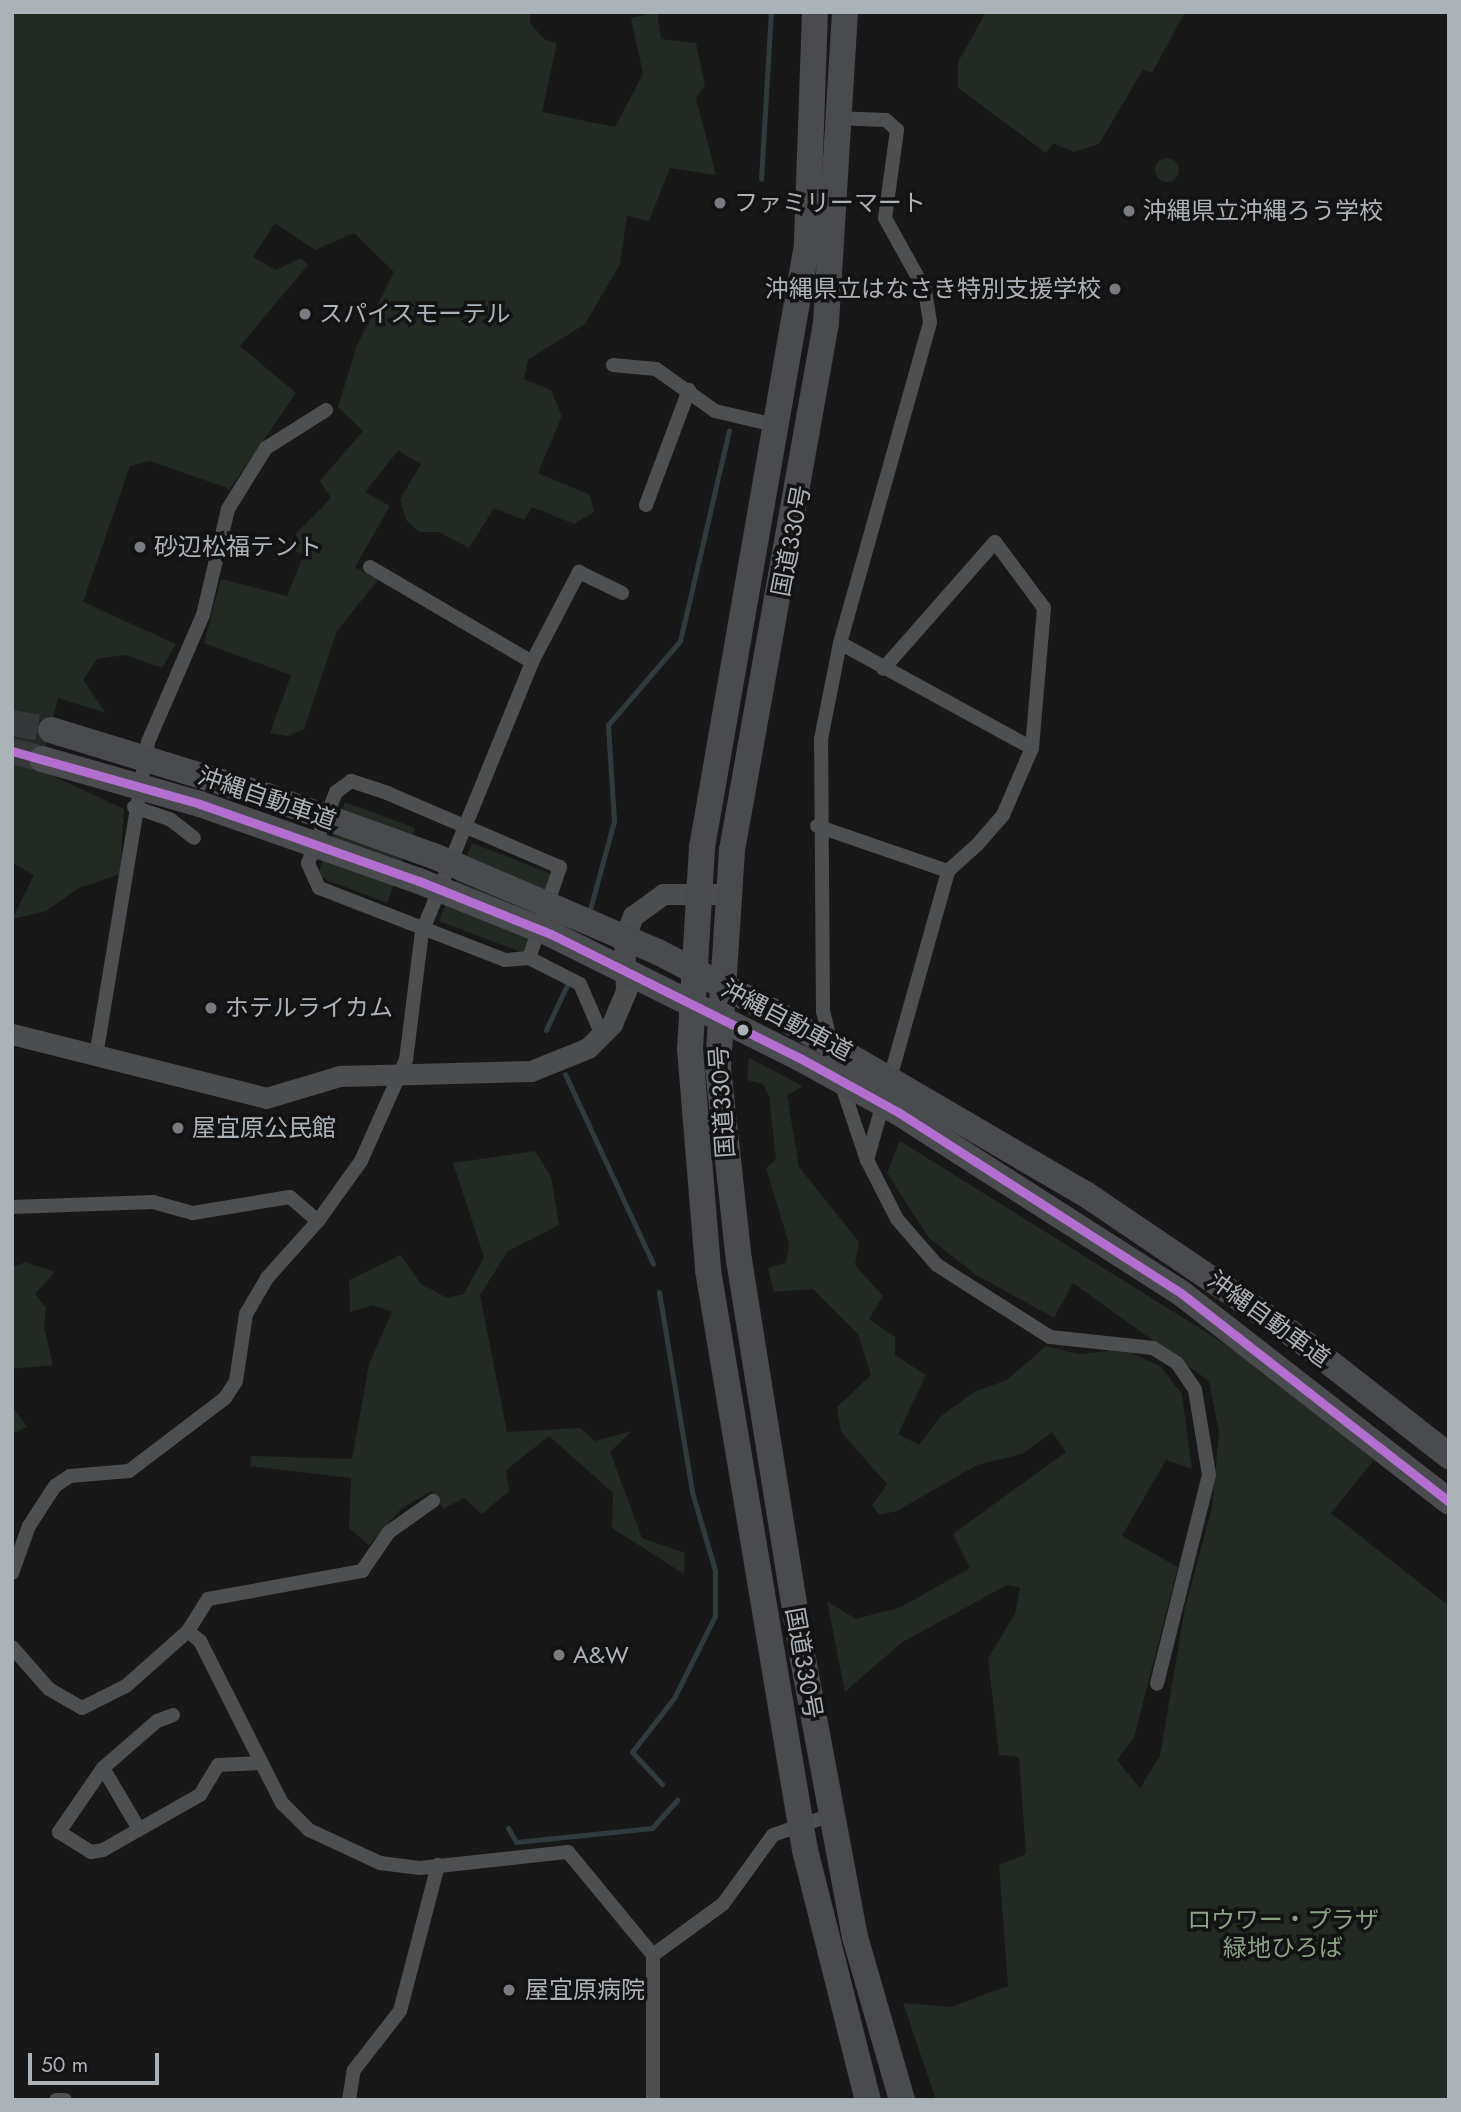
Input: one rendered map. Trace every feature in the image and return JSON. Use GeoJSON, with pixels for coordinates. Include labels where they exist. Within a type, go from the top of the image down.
{"type":"FeatureCollection","features":[{"type":"Feature","properties":{"kind":"highway","name":"国道330号"},"geometry":{"type":"LineString","coordinates":[[815,12],[807,245],[779,426],[698,892],[690,1049],[698,1181],[801,1822],[821,1933],[868,2100]]}},
{"type":"Feature","properties":{"kind":"highway","name":"国道330号"},"geometry":{"type":"LineString","coordinates":[[845,12],[843,118],[826,323],[727,894],[718,1003],[724,1152],[831,1815],[873,2010],[902,2100]]}},
{"type":"Feature","properties":{"kind":"highway","name":"沖縄自動車道"},"geometry":{"type":"LineString","coordinates":[[51,730],[128,752],[357,828],[566,910],[738,993],[909,1086],[1211,1277],[1449,1456]]}},
{"type":"Feature","properties":{"kind":"highway","name":"沖縄自動車道"},"geometry":{"type":"LineString","coordinates":[[43,759],[121,780],[419,881],[551,934],[898,1112],[1181,1293],[1449,1502]]}},
{"type":"Feature","properties":{"kind":"street"},"geometry":{"type":"LineString","coordinates":[[813,117],[886,120],[897,130],[885,218],[925,290],[930,322],[840,643],[821,739],[817,826],[823,1012],[867,1160],[897,1219],[970,1292],[1050,1337],[1153,1348],[1177,1363],[1195,1390],[1209,1475],[1157,1684]]}},
{"type":"Feature","properties":{"kind":"street"},"geometry":{"type":"LineString","coordinates":[[613,365],[656,369],[716,411],[779,426]]}},
{"type":"Feature","properties":{"kind":"street"},"geometry":{"type":"LineString","coordinates":[[646,505],[689,390]]}},
{"type":"Feature","properties":{"kind":"street"},"geometry":{"type":"LineString","coordinates":[[96,1056],[118,946],[134,807],[148,742],[204,615],[228,509],[266,448],[326,410]]}},
{"type":"Feature","properties":{"kind":"street"},"geometry":{"type":"LineString","coordinates":[[867,1160],[948,871],[1003,815],[1032,748],[1044,608],[1000,543],[968,567],[883,669]]}},
{"type":"Feature","properties":{"kind":"street"},"geometry":{"type":"LineString","coordinates":[[370,567],[531,662]]}},
{"type":"Feature","properties":{"kind":"street"},"geometry":{"type":"LineString","coordinates":[[12,1573],[29,1526],[55,1486],[70,1475],[129,1471],[225,1398],[236,1381],[246,1314],[267,1278],[318,1221],[368,1149],[396,1073],[406,1060],[422,932],[531,662],[579,572],[622,593]]}},
{"type":"Feature","properties":{"kind":"street"},"geometry":{"type":"LineString","coordinates":[[840,643],[883,669],[1032,748]]}},
{"type":"Feature","properties":{"kind":"street"},"geometry":{"type":"LineString","coordinates":[[529,958],[560,867],[464,823],[351,781],[336,792],[308,863],[319,888],[422,932],[505,960],[529,958],[579,984],[602,1035]]}},
{"type":"Feature","properties":{"kind":"street"},"geometry":{"type":"LineString","coordinates":[[134,807],[171,820],[194,838]]}},
{"type":"Feature","properties":{"kind":"street"},"geometry":{"type":"LineString","coordinates":[[817,826],[948,871]]}},
{"type":"Feature","properties":{"kind":"street"},"geometry":{"type":"LineString","coordinates":[[12,1034],[266,1098],[340,1076],[531,1071],[568,1058],[602,1035],[626,991],[624,939],[633,916],[663,894],[727,894]]}},
{"type":"Feature","properties":{"kind":"street"},"geometry":{"type":"LineString","coordinates":[[12,1207],[153,1202],[193,1213],[290,1197],[318,1221]]}},
{"type":"Feature","properties":{"kind":"street"},"geometry":{"type":"LineString","coordinates":[[12,1647],[49,1689],[82,1708],[126,1686],[188,1631],[208,1599],[362,1571],[389,1532],[433,1501]]}},
{"type":"Feature","properties":{"kind":"street"},"geometry":{"type":"LineString","coordinates":[[188,1631],[200,1641],[259,1763],[282,1803],[309,1830],[380,1863],[438,1865],[568,1852],[653,1955],[653,2100]]}},
{"type":"Feature","properties":{"kind":"street"},"geometry":{"type":"LineString","coordinates":[[173,1715],[157,1721],[103,1768],[59,1832],[91,1852],[201,1795],[218,1765],[259,1763]]}},
{"type":"Feature","properties":{"kind":"street"},"geometry":{"type":"LineString","coordinates":[[103,1768],[139,1829]]}},
{"type":"Feature","properties":{"kind":"street"},"geometry":{"type":"LineString","coordinates":[[653,1955],[723,1904],[773,1835],[801,1822],[831,1815]]}},
{"type":"Feature","properties":{"kind":"street"},"geometry":{"type":"LineString","coordinates":[[349,2100],[354,2070],[400,2011],[438,1865]]}},
{"type":"Feature","properties":{"kind":"street"},"geometry":{"type":"LineString","coordinates":[[56,2100],[59,2095],[65,2100]]}},
{"type":"Feature","properties":{"kind":"green space"},"geometry":{"type":"Polygon","coordinates":[[[12,12],[530,12],[530,23],[545,40],[557,43],[542,112],[615,127],[643,74],[631,18],[657,12],[661,39],[696,43],[705,86],[696,98],[716,175],[670,168],[649,221],[627,216],[620,264],[585,324],[528,360],[524,379],[551,390],[562,416],[538,473],[590,495],[594,512],[574,524],[532,507],[524,520],[494,508],[469,548],[439,532],[419,532],[406,520],[400,499],[421,464],[398,451],[365,492],[390,506],[355,567],[378,580],[337,631],[304,729],[288,736],[270,733],[291,675],[204,643],[221,579],[287,596],[304,554],[283,547],[331,498],[320,481],[363,431],[338,407],[357,345],[394,272],[354,233],[315,250],[275,223],[253,257],[276,270],[301,258],[308,265],[240,346],[296,393],[230,489],[150,461],[130,466],[83,602],[176,644],[162,668],[125,655],[97,659],[83,680],[106,713],[58,698],[40,770],[124,809],[120,874],[77,889],[46,911],[12,919],[34,875],[12,863],[12,12]]]}},
{"type":"Feature","properties":{"kind":"green space"},"geometry":{"type":"Polygon","coordinates":[[[986,12],[1185,12],[1152,73],[1143,70],[1099,144],[1074,152],[1053,143],[1046,153],[958,88],[958,62],[986,12]]]}},
{"type":"Feature","properties":{"kind":"green space"},"geometry":{"type":"Polygon","coordinates":[[[1167,158],[1175,162],[1179,170],[1175,178],[1167,182],[1159,178],[1155,170],[1159,162],[1167,158]]]}},
{"type":"Feature","properties":{"kind":"green space"},"geometry":{"type":"Polygon","coordinates":[[[345,802],[415,828],[387,903],[317,876],[345,802]]]}},
{"type":"Feature","properties":{"kind":"green space"},"geometry":{"type":"Polygon","coordinates":[[[472,843],[554,875],[523,953],[439,921],[472,843]]]}},
{"type":"Feature","properties":{"kind":"green space","name":"ロウワー・プラザ 緑地ひろば"},"geometry":{"type":"Polygon","coordinates":[[[749,1058],[803,1086],[787,1095],[799,1167],[859,1242],[855,1265],[883,1296],[869,1319],[895,1337],[895,1355],[926,1375],[898,1434],[919,1445],[940,1417],[974,1392],[1007,1380],[1046,1346],[1079,1354],[1122,1349],[1160,1366],[1182,1394],[1192,1469],[1166,1460],[1122,1536],[1178,1567],[1134,1738],[1117,1760],[1140,1788],[1160,1756],[1185,1607],[1212,1508],[1219,1432],[1209,1381],[1073,1283],[1054,1318],[975,1274],[929,1238],[887,1173],[900,1141],[1249,1359],[1374,1460],[1331,1513],[1449,1606],[1449,2100],[936,2100],[903,2003],[951,2007],[1008,1986],[999,1865],[1026,1854],[1019,1757],[999,1755],[988,1658],[1015,1614],[1020,1588],[1007,1585],[901,1643],[845,1692],[827,1601],[856,1619],[901,1607],[970,1568],[953,1534],[1066,1452],[1052,1432],[1022,1454],[977,1465],[897,1511],[879,1515],[872,1505],[887,1484],[841,1432],[837,1407],[871,1375],[858,1334],[813,1289],[774,1292],[768,1268],[786,1263],[789,1244],[766,1168],[776,1160],[769,1096],[763,1084],[747,1080],[749,1058]]]}},
{"type":"Feature","properties":{"kind":"green space"},"geometry":{"type":"Polygon","coordinates":[[[535,1151],[551,1177],[559,1225],[508,1251],[480,1295],[507,1432],[580,1428],[595,1441],[632,1431],[610,1452],[642,1538],[685,1553],[684,1574],[612,1528],[613,1493],[549,1436],[506,1470],[509,1491],[482,1514],[464,1498],[443,1509],[432,1491],[402,1508],[369,1545],[349,1528],[351,1478],[250,1466],[251,1456],[352,1459],[369,1364],[392,1312],[373,1305],[350,1312],[349,1280],[401,1255],[420,1283],[447,1298],[464,1294],[484,1257],[453,1163],[535,1151]]]}},
{"type":"Feature","properties":{"kind":"green space"},"geometry":{"type":"Polygon","coordinates":[[[26,1262],[55,1272],[35,1294],[46,1308],[44,1327],[53,1365],[12,1369],[12,1267],[26,1262]]]}},
{"type":"Feature","properties":{"kind":"green space"},"geometry":{"type":"Polygon","coordinates":[[[12,1406],[27,1427],[12,1434],[12,1406]]]}},
{"type":"Feature","properties":{"kind":"waterway"},"geometry":{"type":"LineString","coordinates":[[761,179],[771,12]]}},
{"type":"Feature","properties":{"kind":"waterway"},"geometry":{"type":"LineString","coordinates":[[589,913],[614,821],[608,725],[680,641],[729,431]]}},
{"type":"Feature","properties":{"kind":"waterway"},"geometry":{"type":"LineString","coordinates":[[546,1030],[567,985]]}},
{"type":"Feature","properties":{"kind":"waterway"},"geometry":{"type":"LineString","coordinates":[[565,1074],[653,1264]]}},
{"type":"Feature","properties":{"kind":"waterway"},"geometry":{"type":"LineString","coordinates":[[659,1292],[692,1492],[715,1570],[715,1616],[674,1698],[632,1752],[662,1784]]}},
{"type":"Feature","properties":{"kind":"waterway"},"geometry":{"type":"LineString","coordinates":[[508,1828],[516,1842],[652,1828],[677,1800]]}},
{"type":"Feature","properties":{"kind":"tunnel"},"geometry":{"type":"LineString","coordinates":[[12,723],[51,730]]}},
{"type":"Feature","properties":{"kind":"tunnel"},"geometry":{"type":"LineString","coordinates":[[12,751],[42,759]]}},
{"type":"Feature","properties":{"kind":"transit line"},"geometry":{"type":"LineString","coordinates":[[12,751],[200,804],[419,881],[551,934],[800,1058],[898,1112],[1181,1293],[1449,1502]]}},
{"type":"Feature","properties":{"kind":"place","name":"ファミリーマート"},"geometry":{"type":"Point","coordinates":[720,203]}},
{"type":"Feature","properties":{"kind":"place","name":"沖縄県立沖縄ろう学校"},"geometry":{"type":"Point","coordinates":[1129,211]}},
{"type":"Feature","properties":{"kind":"place","name":"沖縄県立はなさき特別支援学校"},"geometry":{"type":"Point","coordinates":[1115,289]}},
{"type":"Feature","properties":{"kind":"place","name":"スパイスモーテル"},"geometry":{"type":"Point","coordinates":[305,314]}},
{"type":"Feature","properties":{"kind":"place","name":"砂辺松福テント"},"geometry":{"type":"Point","coordinates":[140,547]}},
{"type":"Feature","properties":{"kind":"place","name":"ホテルライカム"},"geometry":{"type":"Point","coordinates":[211,1008]}},
{"type":"Feature","properties":{"kind":"place","name":"屋宜原公民館"},"geometry":{"type":"Point","coordinates":[178,1128]}},
{"type":"Feature","properties":{"kind":"place","name":"A&W"},"geometry":{"type":"Point","coordinates":[559,1655]}},
{"type":"Feature","properties":{"kind":"place","name":"屋宜原病院"},"geometry":{"type":"Point","coordinates":[509,1990]}}]}
